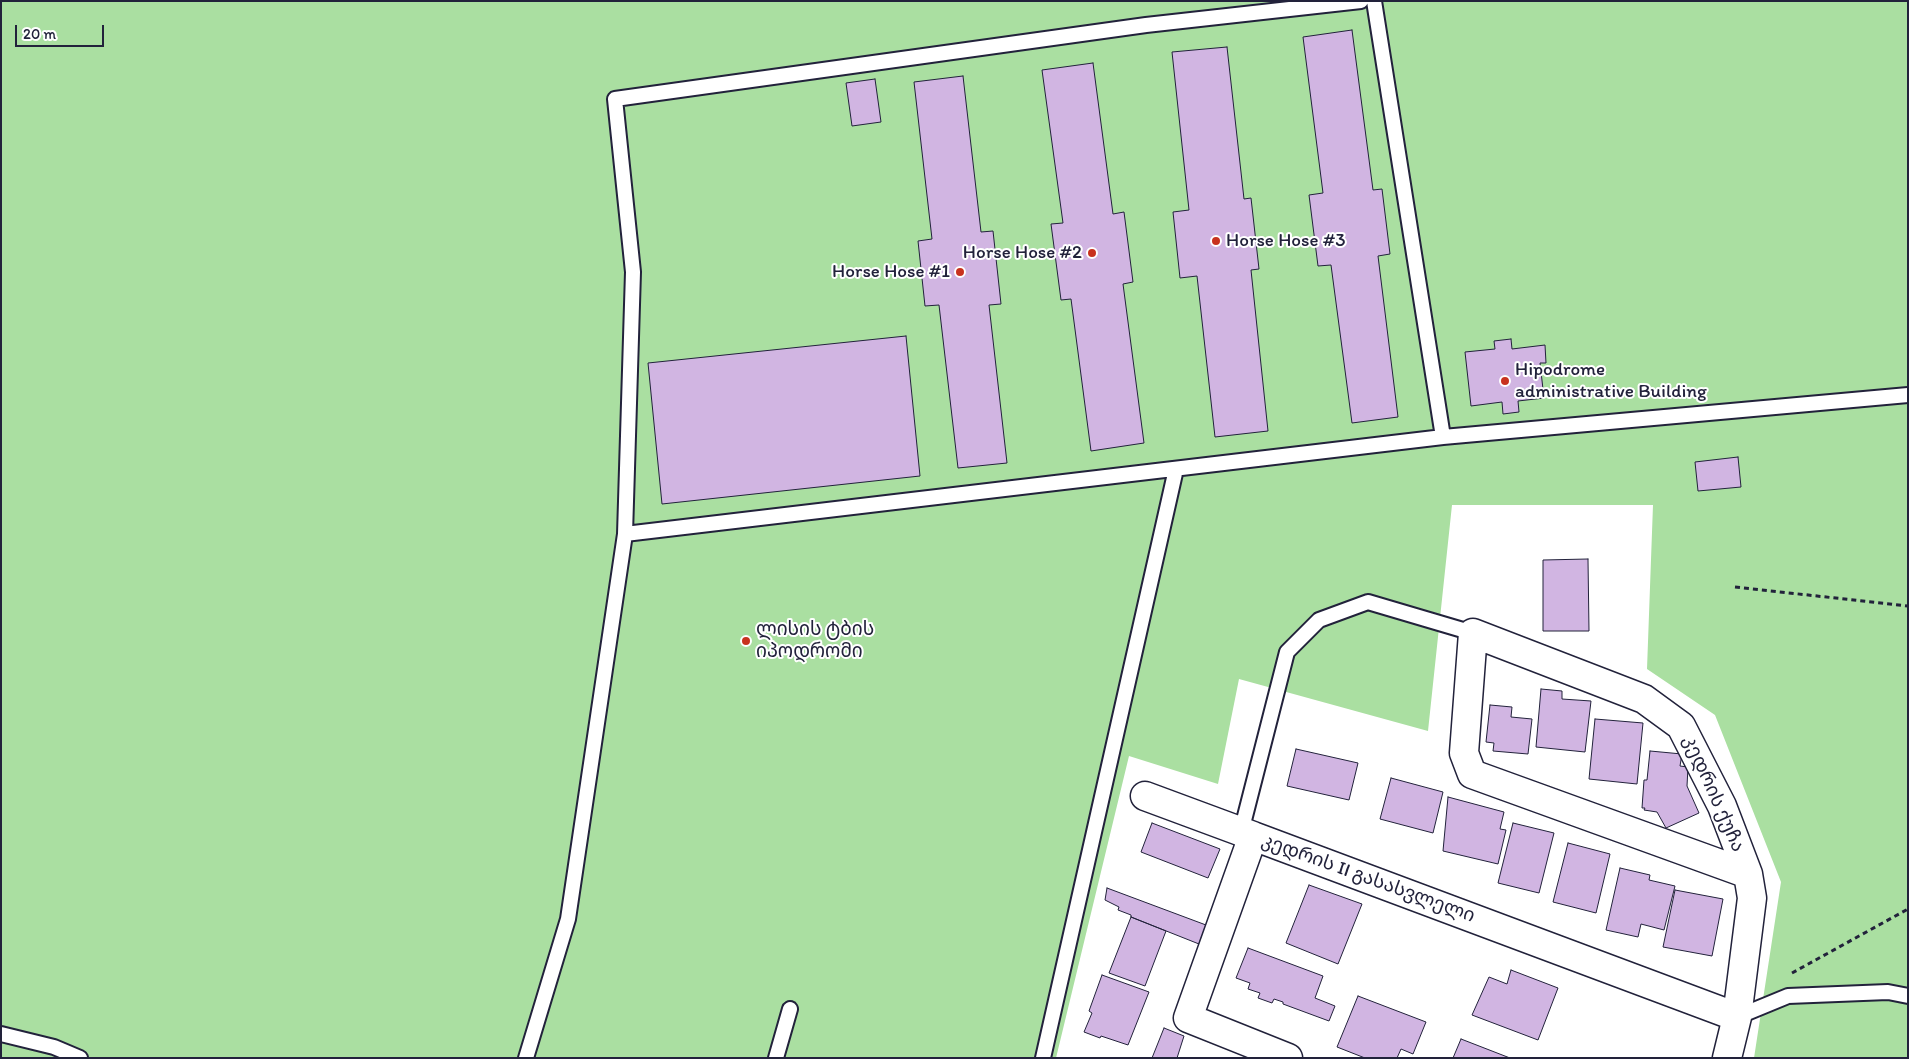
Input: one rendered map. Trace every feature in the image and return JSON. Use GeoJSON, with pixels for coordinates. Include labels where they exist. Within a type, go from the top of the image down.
{"type":"FeatureCollection","features":[{"type":"Feature","properties":{"kind":"street"},"geometry":{"type":"LineString","coordinates":[[1474,633],[1464,753],[1472,774],[1748,874]]}},
{"type":"Feature","properties":{"kind":"street","name":"კედრის ქუჩა"},"geometry":{"type":"LineString","coordinates":[[1474,633],[1644,699],[1681,726],[1722,806],[1748,874],[1752,898],[1737,1017],[1728,1058]]}},
{"type":"Feature","properties":{"kind":"street"},"geometry":{"type":"LineString","coordinates":[[1145,796],[1247,834]]}},
{"type":"Feature","properties":{"kind":"street","name":"კედრის II გასასვლელი"},"geometry":{"type":"LineString","coordinates":[[1288,1058],[1188,1018],[1247,834],[1737,1017]]}},
{"type":"Feature","properties":{"kind":"lane"},"geometry":{"type":"LineString","coordinates":[[526,1058],[568,920],[625,534],[633,272],[615,98],[1146,25],[1361,1]]}},
{"type":"Feature","properties":{"kind":"lane"},"geometry":{"type":"LineString","coordinates":[[1374,1],[1443,437]]}},
{"type":"Feature","properties":{"kind":"lane"},"geometry":{"type":"LineString","coordinates":[[625,534],[1443,437],[1908,395]]}},
{"type":"Feature","properties":{"kind":"lane"},"geometry":{"type":"LineString","coordinates":[[1043,1058],[1176,469]]}},
{"type":"Feature","properties":{"kind":"lane"},"geometry":{"type":"LineString","coordinates":[[1247,834],[1286,652],[1319,620],[1368,602],[1474,633]]}},
{"type":"Feature","properties":{"kind":"lane"},"geometry":{"type":"LineString","coordinates":[[1737,1017],[1788,996],[1888,992],[1908,996]]}},
{"type":"Feature","properties":{"kind":"lane"},"geometry":{"type":"LineString","coordinates":[[776,1058],[790,1008]]}},
{"type":"Feature","properties":{"kind":"lane"},"geometry":{"type":"LineString","coordinates":[[1,1034],[54,1047],[80,1058]]}},
{"type":"Feature","properties":{"kind":"path"},"geometry":{"type":"LineString","coordinates":[[1735,587],[1908,606]]}},
{"type":"Feature","properties":{"kind":"path"},"geometry":{"type":"LineString","coordinates":[[1786,976],[1908,909]]}},
{"type":"Feature","properties":{"kind":"green space","name":"ლისის ტბის იპოდრომი"},"geometry":{"type":"Polygon","coordinates":[[[1,1],[1908,1],[1908,1058],[1754,1058],[1781,882],[1715,715],[1647,669],[1653,505],[1452,505],[1428,731],[1239,679],[1218,784],[1129,756],[1056,1058],[1,1058],[1,1]]]}},
{"type":"Feature","properties":{"kind":"building"},"geometry":{"type":"Polygon","coordinates":[[[1352,30],[1373,190],[1382,189],[1390,254],[1378,256],[1398,417],[1352,423],[1331,265],[1318,266],[1309,195],[1323,193],[1303,37],[1352,30]]]}},
{"type":"Feature","properties":{"kind":"building","name":"Horse Hose #3"},"geometry":{"type":"Polygon","coordinates":[[[1227,47],[1244,199],[1251,198],[1259,269],[1251,270],[1268,431],[1215,437],[1197,276],[1180,278],[1173,212],[1189,210],[1172,52],[1227,47]]]}},
{"type":"Feature","properties":{"kind":"building","name":"Horse Hose #2"},"geometry":{"type":"Polygon","coordinates":[[[1093,63],[1113,214],[1124,212],[1133,282],[1123,284],[1144,443],[1091,451],[1071,299],[1061,300],[1051,224],[1063,223],[1042,70],[1093,63]]]}},
{"type":"Feature","properties":{"kind":"building","name":"Horse Hose #1"},"geometry":{"type":"Polygon","coordinates":[[[963,76],[981,232],[993,231],[1001,304],[989,305],[1007,463],[958,468],[939,305],[925,306],[918,241],[932,239],[914,82],[963,76]]]}},
{"type":"Feature","properties":{"kind":"building"},"geometry":{"type":"Polygon","coordinates":[[[875,79],[881,122],[852,126],[846,83],[875,79]]]}},
{"type":"Feature","properties":{"kind":"building"},"geometry":{"type":"Polygon","coordinates":[[[906,336],[920,476],[662,504],[648,363],[906,336]]]}},
{"type":"Feature","properties":{"kind":"building","name":"Hipodrome administrative Building"},"geometry":{"type":"Polygon","coordinates":[[[1511,339],[1512,349],[1545,345],[1546,363],[1540,363],[1544,398],[1518,401],[1519,412],[1503,414],[1502,402],[1471,406],[1465,352],[1495,349],[1494,341],[1511,339]]]}},
{"type":"Feature","properties":{"kind":"building"},"geometry":{"type":"Polygon","coordinates":[[[1738,457],[1741,487],[1698,491],[1695,462],[1738,457]]]}},
{"type":"Feature","properties":{"kind":"building"},"geometry":{"type":"Polygon","coordinates":[[[1588,559],[1589,631],[1543,631],[1543,560],[1588,559]]]}},
{"type":"Feature","properties":{"kind":"building"},"geometry":{"type":"Polygon","coordinates":[[[1541,689],[1562,691],[1562,699],[1591,701],[1585,752],[1536,747],[1541,689]]]}},
{"type":"Feature","properties":{"kind":"building"},"geometry":{"type":"Polygon","coordinates":[[[1490,705],[1512,707],[1511,717],[1532,719],[1528,754],[1493,751],[1494,743],[1486,742],[1490,705]]]}},
{"type":"Feature","properties":{"kind":"building"},"geometry":{"type":"Polygon","coordinates":[[[1595,719],[1643,723],[1637,784],[1589,779],[1595,719]]]}},
{"type":"Feature","properties":{"kind":"building"},"geometry":{"type":"Polygon","coordinates":[[[1296,749],[1358,763],[1349,800],[1287,786],[1296,749]]]}},
{"type":"Feature","properties":{"kind":"building"},"geometry":{"type":"Polygon","coordinates":[[[1650,751],[1682,754],[1680,766],[1688,767],[1687,786],[1699,813],[1666,828],[1657,812],[1642,808],[1644,780],[1647,780],[1650,751]]]}},
{"type":"Feature","properties":{"kind":"building"},"geometry":{"type":"Polygon","coordinates":[[[1391,778],[1443,792],[1433,833],[1380,819],[1391,778]]]}},
{"type":"Feature","properties":{"kind":"building"},"geometry":{"type":"Polygon","coordinates":[[[1448,797],[1504,812],[1500,829],[1506,830],[1498,864],[1443,851],[1448,797]]]}},
{"type":"Feature","properties":{"kind":"building"},"geometry":{"type":"Polygon","coordinates":[[[1152,823],[1220,849],[1208,878],[1141,852],[1152,823]]]}},
{"type":"Feature","properties":{"kind":"building"},"geometry":{"type":"Polygon","coordinates":[[[1513,823],[1554,833],[1539,893],[1498,883],[1513,823]]]}},
{"type":"Feature","properties":{"kind":"building"},"geometry":{"type":"Polygon","coordinates":[[[1568,843],[1610,854],[1596,913],[1553,902],[1568,843]]]}},
{"type":"Feature","properties":{"kind":"building"},"geometry":{"type":"Polygon","coordinates":[[[1620,868],[1650,875],[1649,880],[1675,886],[1664,930],[1641,924],[1638,937],[1606,930],[1620,868]]]}},
{"type":"Feature","properties":{"kind":"building"},"geometry":{"type":"Polygon","coordinates":[[[1309,885],[1362,904],[1338,964],[1286,943],[1309,885]]]}},
{"type":"Feature","properties":{"kind":"building"},"geometry":{"type":"Polygon","coordinates":[[[1107,888],[1206,925],[1199,944],[1118,910],[1119,907],[1105,900],[1107,888]]]}},
{"type":"Feature","properties":{"kind":"building"},"geometry":{"type":"Polygon","coordinates":[[[1675,890],[1723,899],[1712,956],[1663,947],[1675,890]]]}},
{"type":"Feature","properties":{"kind":"building"},"geometry":{"type":"Polygon","coordinates":[[[1131,917],[1166,931],[1145,986],[1109,973],[1131,917]]]}},
{"type":"Feature","properties":{"kind":"building"},"geometry":{"type":"Polygon","coordinates":[[[1248,948],[1323,976],[1315,998],[1335,1006],[1329,1021],[1274,999],[1272,1003],[1258,998],[1260,993],[1248,989],[1250,983],[1236,978],[1248,948]]]}},
{"type":"Feature","properties":{"kind":"building"},"geometry":{"type":"Polygon","coordinates":[[[1511,970],[1558,988],[1538,1040],[1472,1015],[1489,977],[1507,984],[1511,970]]]}},
{"type":"Feature","properties":{"kind":"building"},"geometry":{"type":"Polygon","coordinates":[[[1102,975],[1149,992],[1128,1045],[1084,1032],[1092,1013],[1089,1011],[1102,975]]]}},
{"type":"Feature","properties":{"kind":"building"},"geometry":{"type":"Polygon","coordinates":[[[1358,996],[1426,1022],[1413,1054],[1401,1049],[1397,1058],[1365,1058],[1337,1047],[1358,996]]]}},
{"type":"Feature","properties":{"kind":"building"},"geometry":{"type":"Polygon","coordinates":[[[1164,1028],[1184,1036],[1177,1058],[1152,1058],[1164,1028]]]}},
{"type":"Feature","properties":{"kind":"building"},"geometry":{"type":"Polygon","coordinates":[[[1461,1039],[1510,1058],[1453,1058],[1461,1039]]]}},
{"type":"Feature","properties":{"kind":"place","name":"Horse Hose #3"},"geometry":{"type":"Point","coordinates":[1216,241]}},
{"type":"Feature","properties":{"kind":"place","name":"Horse Hose #2"},"geometry":{"type":"Point","coordinates":[1092,253]}},
{"type":"Feature","properties":{"kind":"place","name":"Horse Hose #1"},"geometry":{"type":"Point","coordinates":[960,272]}},
{"type":"Feature","properties":{"kind":"place","name":"Hipodrome administrative Building"},"geometry":{"type":"Point","coordinates":[1505,381]}},
{"type":"Feature","properties":{"kind":"place","name":"ლისის ტბის იპოდრომი"},"geometry":{"type":"Point","coordinates":[746,641]}}]}
